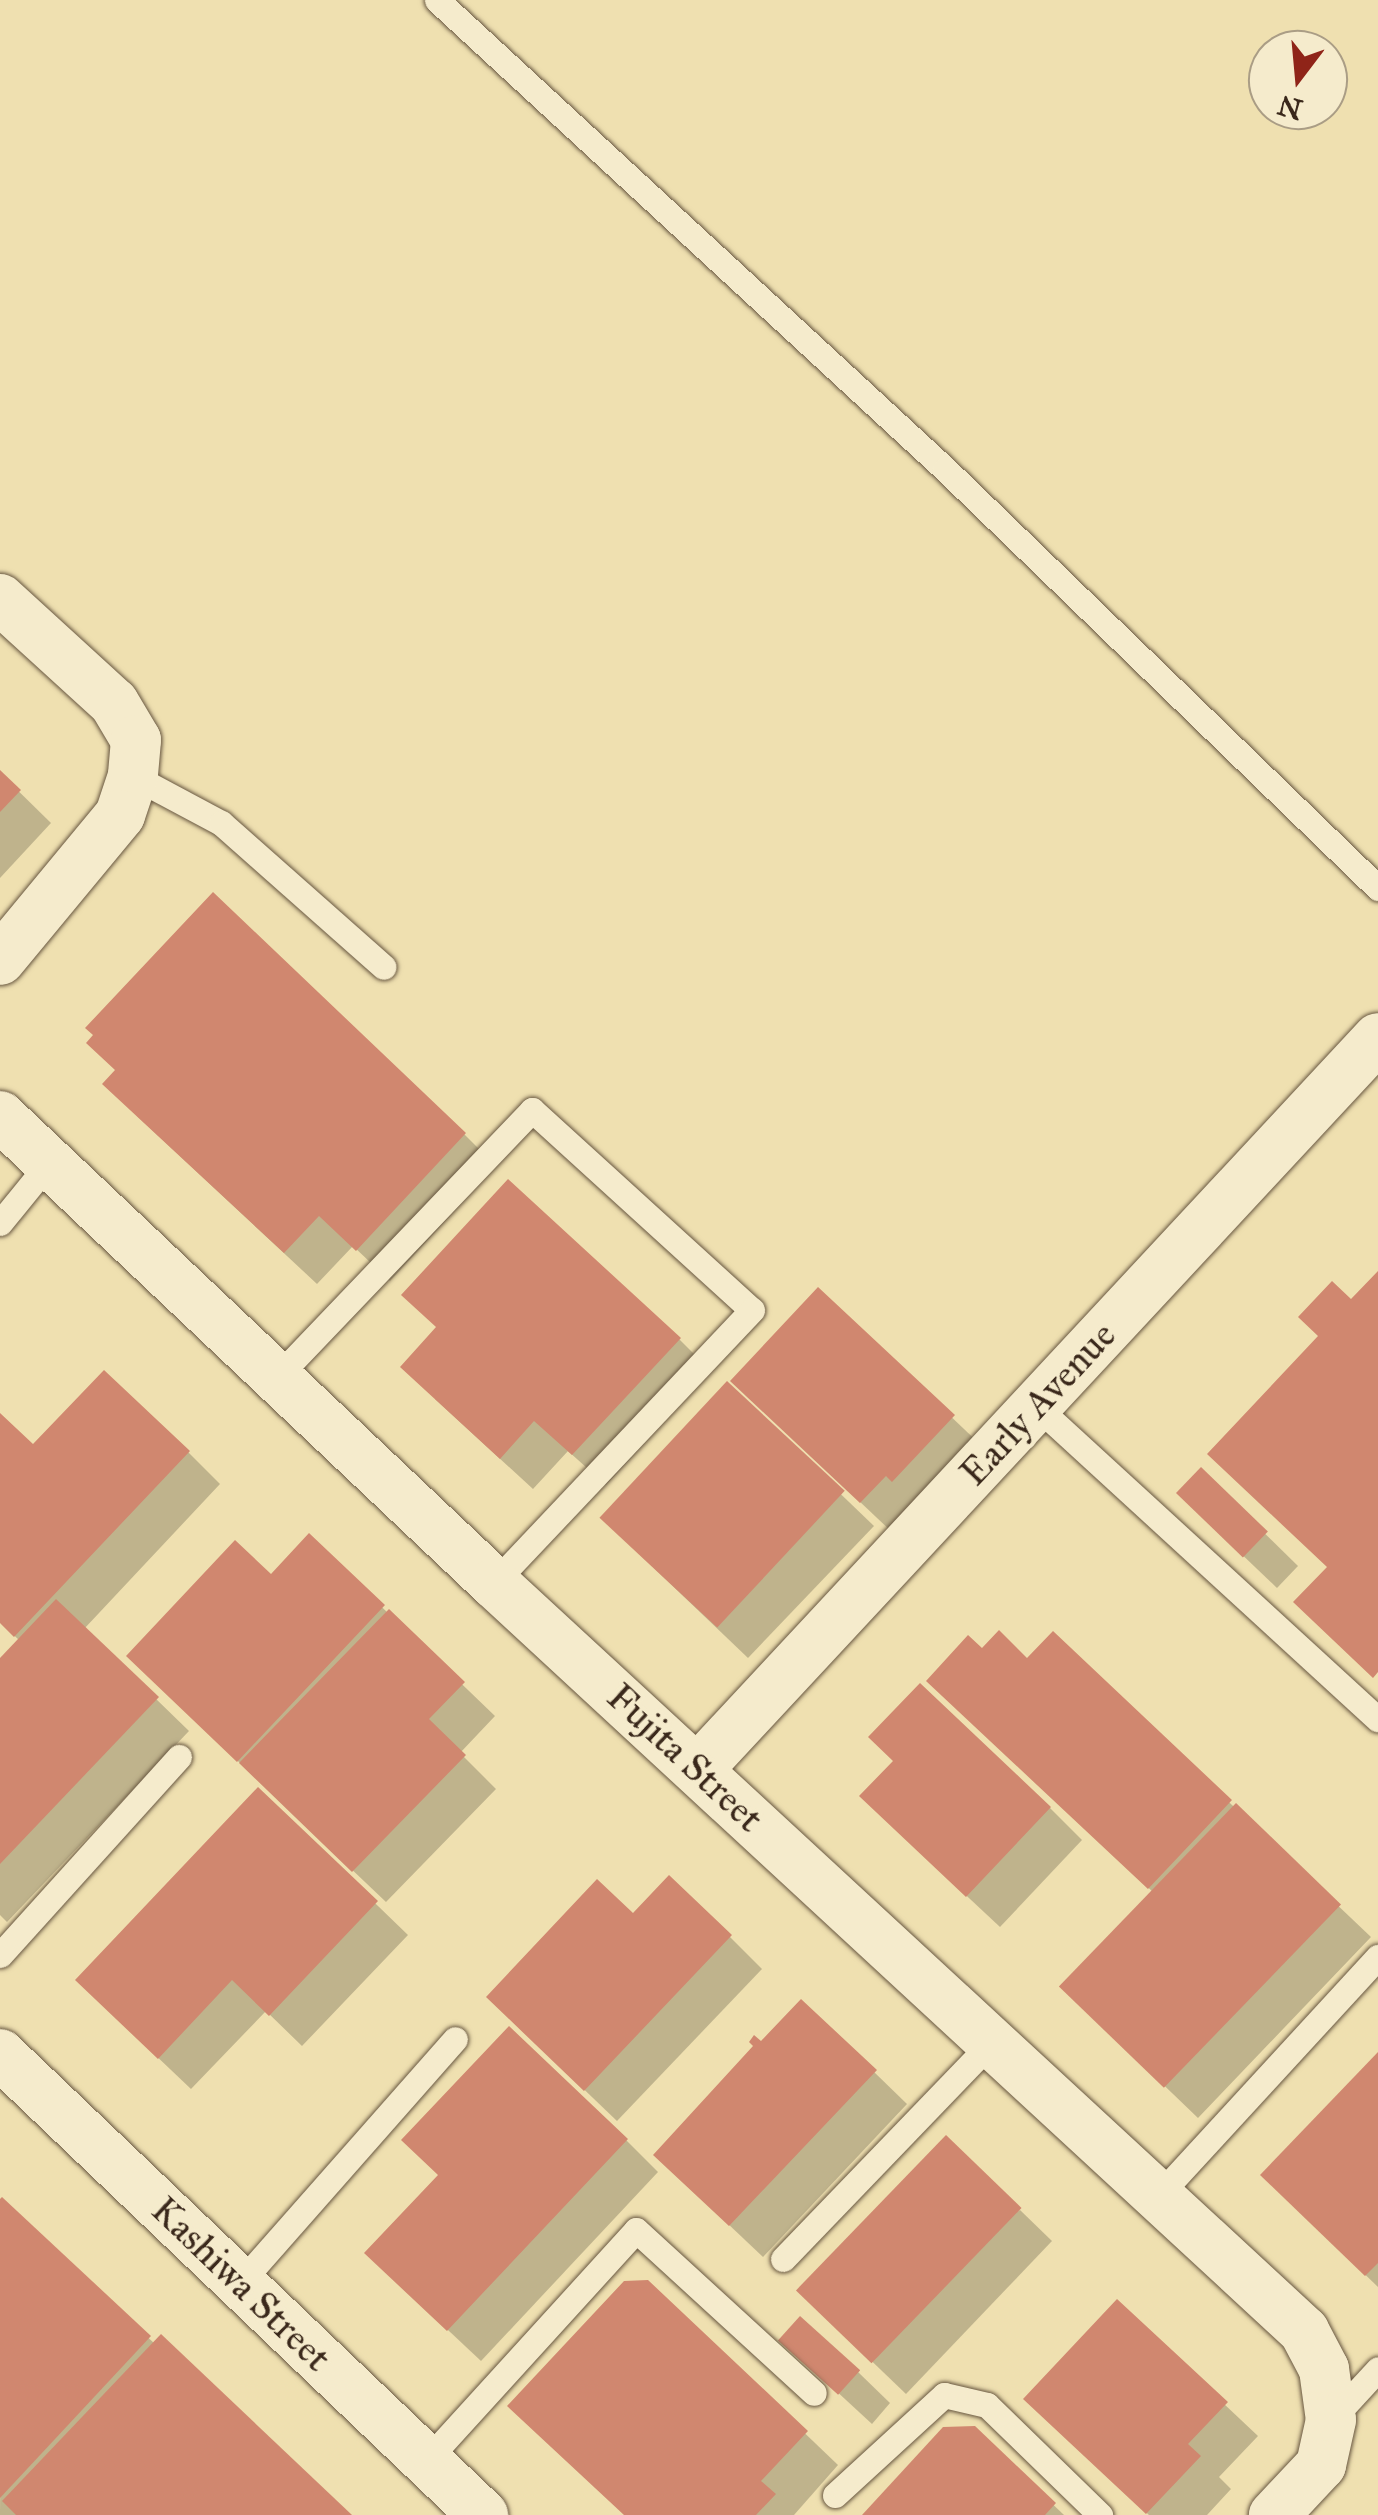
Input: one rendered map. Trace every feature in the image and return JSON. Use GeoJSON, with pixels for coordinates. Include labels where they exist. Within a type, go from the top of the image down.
{"type":"FeatureCollection","features":[{"type":"Feature","properties":{"kind":"street"},"geometry":{"type":"LineString","coordinates":[[0,599],[114,704],[136,740],[133,776],[120,815],[0,960]]}},
{"type":"Feature","properties":{"kind":"street","name":"Early Avenue"},"geometry":{"type":"LineString","coordinates":[[698,1770],[1378,1038]]}},
{"type":"Feature","properties":{"kind":"street","name":"Fujita Street"},"geometry":{"type":"LineString","coordinates":[[0,1116],[494,1583],[1304,2331],[1324,2369],[1331,2420]]}},
{"type":"Feature","properties":{"kind":"street","name":"Kashiwa Street"},"geometry":{"type":"LineString","coordinates":[[1,2057],[483,2515]]}},
{"type":"Feature","properties":{"kind":"street"},"geometry":{"type":"LineString","coordinates":[[1274,2515],[1321,2465],[1331,2420]]}},
{"type":"Feature","properties":{"kind":"lane"},"geometry":{"type":"LineString","coordinates":[[437,0],[945,468],[1378,888]]}},
{"type":"Feature","properties":{"kind":"lane"},"geometry":{"type":"LineString","coordinates":[[133,776],[221,824],[384,967]]}},
{"type":"Feature","properties":{"kind":"lane"},"geometry":{"type":"LineString","coordinates":[[278,1376],[532,1110],[752,1310],[494,1583]]}},
{"type":"Feature","properties":{"kind":"lane"},"geometry":{"type":"LineString","coordinates":[[0,1224],[48,1164]]}},
{"type":"Feature","properties":{"kind":"lane"},"geometry":{"type":"LineString","coordinates":[[1036,1406],[1378,1718]]}},
{"type":"Feature","properties":{"kind":"lane"},"geometry":{"type":"LineString","coordinates":[[0,1955],[179,1757]]}},
{"type":"Feature","properties":{"kind":"lane"},"geometry":{"type":"LineString","coordinates":[[1158,2196],[1378,1957]]}},
{"type":"Feature","properties":{"kind":"lane"},"geometry":{"type":"LineString","coordinates":[[240,2283],[454,2039]]}},
{"type":"Feature","properties":{"kind":"lane"},"geometry":{"type":"LineString","coordinates":[[783,2259],[992,2042]]}},
{"type":"Feature","properties":{"kind":"lane"},"geometry":{"type":"LineString","coordinates":[[426,2461],[636,2230],[814,2392]]}},
{"type":"Feature","properties":{"kind":"lane"},"geometry":{"type":"LineString","coordinates":[[1331,2420],[1378,2369]]}},
{"type":"Feature","properties":{"kind":"lane"},"geometry":{"type":"LineString","coordinates":[[834,2495],[944,2396],[987,2405],[1100,2515]]}},
{"type":"Feature","properties":{"kind":"building"},"geometry":{"type":"Polygon","coordinates":[[[0,770],[21,790],[0,812],[0,770]]]}},
{"type":"Feature","properties":{"kind":"building"},"geometry":{"type":"Polygon","coordinates":[[[213,892],[466,1133],[356,1251],[319,1216],[284,1253],[102,1084],[115,1070],[86,1043],[93,1035],[85,1028],[213,892]]]}},
{"type":"Feature","properties":{"kind":"building"},"geometry":{"type":"Polygon","coordinates":[[[508,1179],[681,1338],[572,1455],[534,1421],[500,1459],[400,1367],[436,1327],[401,1295],[508,1179]]]}},
{"type":"Feature","properties":{"kind":"building"},"geometry":{"type":"Polygon","coordinates":[[[1378,1271],[1378,1672],[1373,1678],[1293,1602],[1327,1567],[1207,1454],[1318,1336],[1298,1317],[1332,1281],[1351,1299],[1378,1271]]]}},
{"type":"Feature","properties":{"kind":"building"},"geometry":{"type":"Polygon","coordinates":[[[818,1287],[955,1415],[892,1482],[886,1476],[860,1503],[730,1381],[818,1287]]]}},
{"type":"Feature","properties":{"kind":"building"},"geometry":{"type":"Polygon","coordinates":[[[104,1370],[190,1451],[14,1637],[0,1623],[0,1413],[33,1444],[104,1370]]]}},
{"type":"Feature","properties":{"kind":"building"},"geometry":{"type":"Polygon","coordinates":[[[727,1381],[845,1491],[717,1628],[599,1518],[727,1381]]]}},
{"type":"Feature","properties":{"kind":"building"},"geometry":{"type":"Polygon","coordinates":[[[1201,1467],[1268,1532],[1243,1557],[1176,1493],[1201,1467]]]}},
{"type":"Feature","properties":{"kind":"building"},"geometry":{"type":"Polygon","coordinates":[[[309,1533],[385,1605],[237,1762],[126,1656],[235,1540],[271,1574],[309,1533]]]}},
{"type":"Feature","properties":{"kind":"building"},"geometry":{"type":"Polygon","coordinates":[[[56,1599],[159,1697],[0,1864],[0,1658],[56,1599]]]}},
{"type":"Feature","properties":{"kind":"building"},"geometry":{"type":"Polygon","coordinates":[[[389,1609],[465,1682],[429,1719],[466,1755],[352,1872],[239,1763],[389,1609]]]}},
{"type":"Feature","properties":{"kind":"building"},"geometry":{"type":"Polygon","coordinates":[[[999,1630],[1027,1658],[1053,1631],[1232,1800],[1148,1889],[926,1681],[968,1635],[982,1648],[999,1630]]]}},
{"type":"Feature","properties":{"kind":"building"},"geometry":{"type":"Polygon","coordinates":[[[920,1683],[1051,1807],[966,1897],[859,1796],[893,1761],[868,1737],[920,1683]]]}},
{"type":"Feature","properties":{"kind":"building"},"geometry":{"type":"Polygon","coordinates":[[[258,1787],[378,1901],[269,2016],[232,1980],[158,2059],[75,1980],[258,1787]]]}},
{"type":"Feature","properties":{"kind":"building"},"geometry":{"type":"Polygon","coordinates":[[[1236,1803],[1341,1904],[1164,2088],[1059,1986],[1236,1803]]]}},
{"type":"Feature","properties":{"kind":"building"},"geometry":{"type":"Polygon","coordinates":[[[669,1875],[732,1935],[584,2091],[486,1997],[597,1879],[633,1913],[669,1875]]]}},
{"type":"Feature","properties":{"kind":"building"},"geometry":{"type":"Polygon","coordinates":[[[801,1999],[877,2070],[729,2226],[653,2155],[753,2046],[749,2042],[754,2035],[761,2041],[801,1999]]]}},
{"type":"Feature","properties":{"kind":"building"},"geometry":{"type":"Polygon","coordinates":[[[509,2026],[628,2139],[447,2331],[364,2253],[438,2175],[401,2140],[509,2026]]]}},
{"type":"Feature","properties":{"kind":"building"},"geometry":{"type":"Polygon","coordinates":[[[1378,2052],[1378,2263],[1365,2276],[1260,2175],[1378,2052]]]}},
{"type":"Feature","properties":{"kind":"building"},"geometry":{"type":"Polygon","coordinates":[[[946,2135],[1022,2208],[871,2363],[796,2290],[946,2135]]]}},
{"type":"Feature","properties":{"kind":"building"},"geometry":{"type":"Polygon","coordinates":[[[0,2199],[151,2336],[0,2498],[0,2199]]]}},
{"type":"Feature","properties":{"kind":"building"},"geometry":{"type":"Polygon","coordinates":[[[648,2280],[808,2431],[761,2481],[776,2494],[756,2515],[624,2515],[507,2406],[624,2281],[648,2280]]]}},
{"type":"Feature","properties":{"kind":"building"},"geometry":{"type":"Polygon","coordinates":[[[1117,2299],[1228,2402],[1188,2444],[1201,2456],[1146,2514],[1023,2399],[1117,2299]]]}},
{"type":"Feature","properties":{"kind":"building"},"geometry":{"type":"Polygon","coordinates":[[[800,2316],[860,2370],[838,2395],[778,2341],[800,2316]]]}},
{"type":"Feature","properties":{"kind":"building"},"geometry":{"type":"Polygon","coordinates":[[[161,2334],[352,2515],[16,2515],[2,2501],[161,2334]]]}},
{"type":"Feature","properties":{"kind":"building"},"geometry":{"type":"Polygon","coordinates":[[[975,2426],[1056,2503],[1045,2515],[862,2515],[943,2427],[975,2426]]]}}]}
